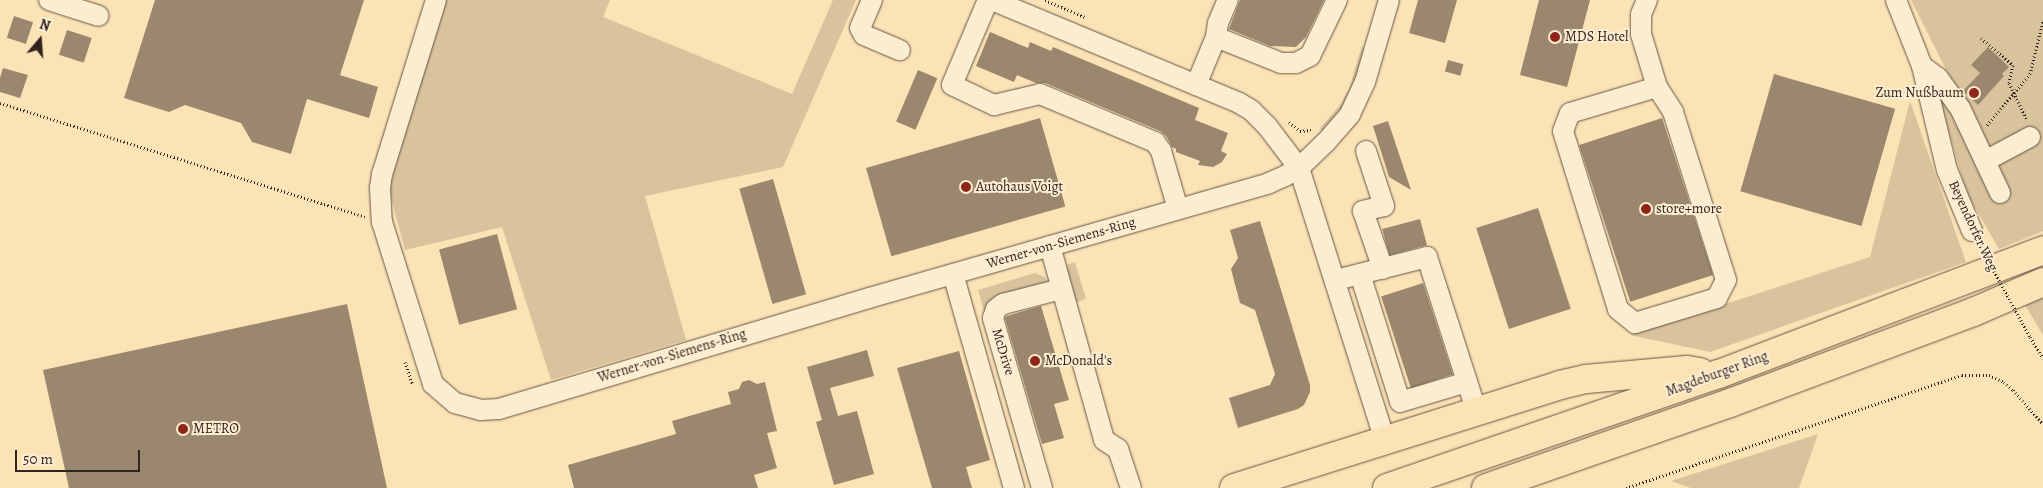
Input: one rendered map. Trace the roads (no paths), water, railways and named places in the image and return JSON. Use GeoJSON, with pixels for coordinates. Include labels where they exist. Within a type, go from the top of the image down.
{"type":"FeatureCollection","features":[{"type":"Feature","properties":{"kind":"highway","name":"Magdeburger Ring"},"geometry":{"type":"LineString","coordinates":[[1387,488],[1719,374],[2043,250]]}},
{"type":"Feature","properties":{"kind":"highway"},"geometry":{"type":"LineString","coordinates":[[1486,488],[1730,403],[1973,312],[2043,282]]}},
{"type":"Feature","properties":{"kind":"highway"},"geometry":{"type":"LineString","coordinates":[[1234,488],[1385,441],[1476,410],[1586,379],[1687,370],[1719,374]]}},
{"type":"Feature","properties":{"kind":"street"},"geometry":{"type":"LineString","coordinates":[[49,0],[99,16]]}},
{"type":"Feature","properties":{"kind":"street","name":"Werner-von-Siemens-Ring"},"geometry":{"type":"LineString","coordinates":[[436,0],[382,174],[372,222],[432,382],[441,393],[455,403],[481,410],[499,409],[1269,183],[1299,168],[1341,126],[1358,100],[1372,63],[1389,0]]}},
{"type":"Feature","properties":{"kind":"street"},"geometry":{"type":"LineString","coordinates":[[872,0],[860,28],[864,35],[900,50]]}},
{"type":"Feature","properties":{"kind":"street"},"geometry":{"type":"LineString","coordinates":[[988,0],[952,85],[994,105],[1040,94],[1155,142],[1161,151],[1178,209]]}},
{"type":"Feature","properties":{"kind":"street"},"geometry":{"type":"LineString","coordinates":[[992,0],[1196,85],[1251,110],[1278,138],[1299,168],[1336,280],[1385,441]]}},
{"type":"Feature","properties":{"kind":"street"},"geometry":{"type":"LineString","coordinates":[[1196,85],[1216,37],[1218,23],[1228,0]]}},
{"type":"Feature","properties":{"kind":"street"},"geometry":{"type":"LineString","coordinates":[[1216,37],[1281,63],[1296,63],[1310,56],[1337,0]]}},
{"type":"Feature","properties":{"kind":"street"},"geometry":{"type":"LineString","coordinates":[[1646,0],[1641,14],[1642,34],[1657,87],[1673,112],[1726,280],[1717,298],[1635,323],[1618,309],[1563,131],[1570,113],[1657,87]]}},
{"type":"Feature","properties":{"kind":"street","name":"Beyendorfer Weg"},"geometry":{"type":"LineString","coordinates":[[1896,0],[1922,66],[1947,170],[1972,230]]}},
{"type":"Feature","properties":{"kind":"street"},"geometry":{"type":"LineString","coordinates":[[1922,66],[1938,78],[1950,92],[2000,193]]}},
{"type":"Feature","properties":{"kind":"street"},"geometry":{"type":"LineString","coordinates":[[1985,161],[2030,137]]}},
{"type":"Feature","properties":{"kind":"street"},"geometry":{"type":"LineString","coordinates":[[1366,151],[1384,206],[1363,212],[1383,269]]}},
{"type":"Feature","properties":{"kind":"street"},"geometry":{"type":"LineString","coordinates":[[1050,246],[1104,440],[1118,448],[1131,488]]}},
{"type":"Feature","properties":{"kind":"street"},"geometry":{"type":"LineString","coordinates":[[1336,280],[1427,257],[1476,410]]}},
{"type":"Feature","properties":{"kind":"street"},"geometry":{"type":"LineString","coordinates":[[954,274],[1014,488]]}},
{"type":"Feature","properties":{"kind":"street"},"geometry":{"type":"LineString","coordinates":[[1360,274],[1400,402],[1467,382]]}},
{"type":"Feature","properties":{"kind":"street","name":"McDrive"},"geometry":{"type":"LineString","coordinates":[[1042,488],[993,317],[996,309],[1003,304],[1061,289]]}},
{"type":"Feature","properties":{"kind":"place","name":"MDS Hotel"},"geometry":{"type":"Point","coordinates":[1555,37]}},
{"type":"Feature","properties":{"kind":"place","name":"Zum Nußbaum"},"geometry":{"type":"Point","coordinates":[1974,93]}},
{"type":"Feature","properties":{"kind":"place","name":"Autohaus Voigt"},"geometry":{"type":"Point","coordinates":[966,187]}},
{"type":"Feature","properties":{"kind":"place","name":"store+more"},"geometry":{"type":"Point","coordinates":[1646,209]}},
{"type":"Feature","properties":{"kind":"place","name":"McDonald's"},"geometry":{"type":"Point","coordinates":[1035,361]}},
{"type":"Feature","properties":{"kind":"place","name":"METRO"},"geometry":{"type":"Point","coordinates":[183,429]}}]}
